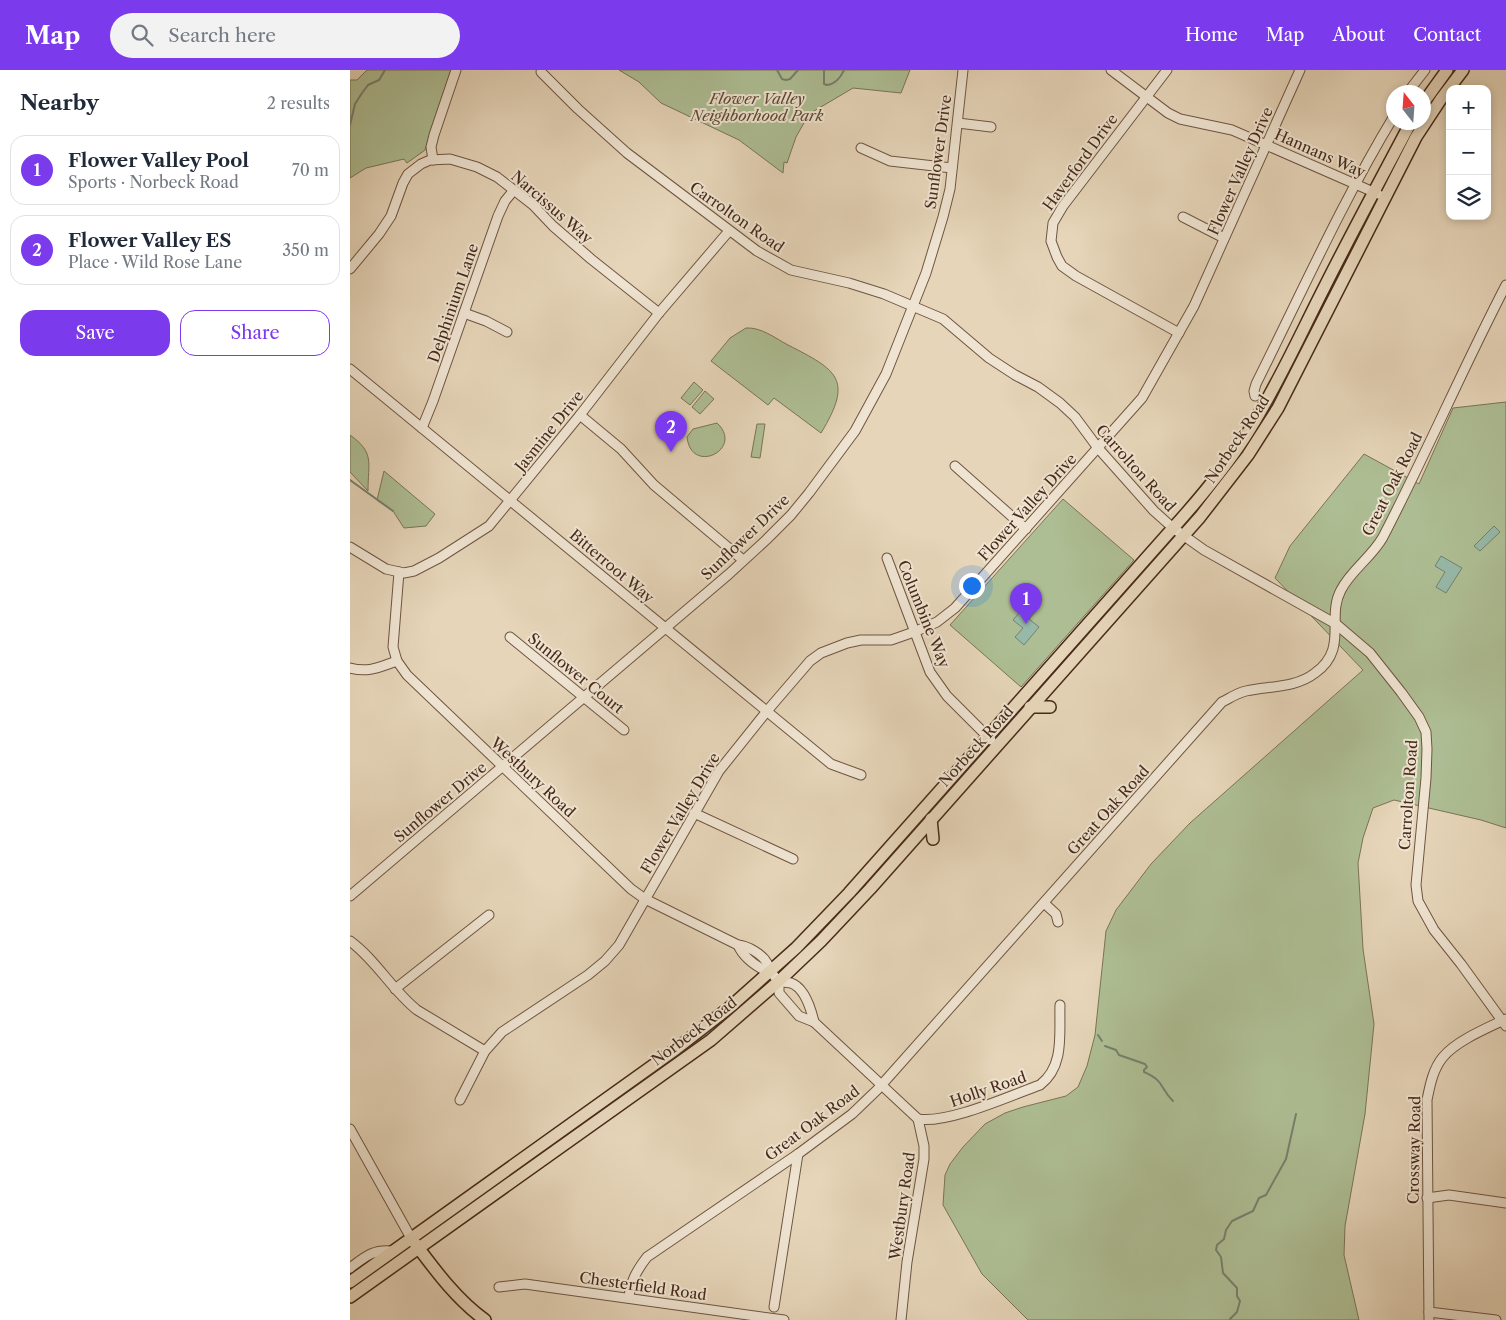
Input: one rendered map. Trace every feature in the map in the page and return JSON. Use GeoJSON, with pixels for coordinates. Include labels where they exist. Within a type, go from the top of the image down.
{"type":"FeatureCollection","features":[{"type":"Feature","properties":{"kind":"main road"},"geometry":{"type":"LineString","coordinates":[[1431,92],[1447,70]]}},
{"type":"Feature","properties":{"kind":"main road","name":"Norbeck Road"},"geometry":{"type":"LineString","coordinates":[[350,1297],[711,1040],[779,981],[821,941],[870,889],[1200,517],[1248,455],[1278,408],[1416,137],[1460,74],[1468,70]]}},
{"type":"Feature","properties":{"kind":"main road","name":"Norbeck Road"},"geometry":{"type":"LineString","coordinates":[[350,1282],[676,1049],[730,1007],[802,942],[849,893],[1173,528],[1224,467],[1250,429],[1279,379],[1407,130]]}},
{"type":"Feature","properties":{"kind":"main road"},"geometry":{"type":"LineString","coordinates":[[1308,351],[1312,364]]}},
{"type":"Feature","properties":{"kind":"main road"},"geometry":{"type":"LineString","coordinates":[[1030,708],[1050,707]]}},
{"type":"Feature","properties":{"kind":"main road"},"geometry":{"type":"LineString","coordinates":[[931,819],[933,838]]}},
{"type":"Feature","properties":{"kind":"main road"},"geometry":{"type":"LineString","coordinates":[[411,1238],[441,1278],[485,1320]]}},
{"type":"Feature","properties":{"kind":"street"},"geometry":{"type":"LineString","coordinates":[[350,269],[379,234],[391,216],[408,174],[420,164],[433,160],[431,147],[434,135],[456,70]]}},
{"type":"Feature","properties":{"kind":"street","name":"Sunflower Drive"},"geometry":{"type":"LineString","coordinates":[[350,896],[585,698],[766,540],[791,515],[855,430],[886,374],[926,273],[943,217],[950,189],[964,70]]}},
{"type":"Feature","properties":{"kind":"street","name":"Hannans Way"},"geometry":{"type":"LineString","coordinates":[[1111,70],[1168,113],[1180,119],[1232,130],[1385,197]]}},
{"type":"Feature","properties":{"kind":"street","name":"Haverford Drive"},"geometry":{"type":"LineString","coordinates":[[1166,70],[1063,206],[1053,223],[1051,241],[1062,266],[1076,276],[1179,332]]}},
{"type":"Feature","properties":{"kind":"street","name":"Flower Valley Drive"},"geometry":{"type":"LineString","coordinates":[[460,1100],[485,1051],[502,1032],[588,975],[605,961],[619,945],[718,771],[799,672],[821,653],[854,642],[891,640],[937,622],[955,608],[1142,398],[1201,292],[1300,70]]}},
{"type":"Feature","properties":{"kind":"street"},"geometry":{"type":"LineString","coordinates":[[1413,85],[1425,70]]}},
{"type":"Feature","properties":{"kind":"street","name":"Carrolton Road"},"geometry":{"type":"LineString","coordinates":[[541,72],[578,109],[627,153],[757,251],[792,270],[849,283],[884,294],[943,319],[989,358],[1038,387],[1060,403],[1154,511],[1183,536],[1204,550],[1336,624],[1374,658],[1410,704],[1426,732],[1426,778],[1416,885],[1418,901],[1434,930],[1505,1022]]}},
{"type":"Feature","properties":{"kind":"street"},"geometry":{"type":"LineString","coordinates":[[958,123],[991,127]]}},
{"type":"Feature","properties":{"kind":"street","name":"Norbeck Road"},"geometry":{"type":"LineString","coordinates":[[1255,396],[1256,384],[1363,166],[1386,129]]}},
{"type":"Feature","properties":{"kind":"street"},"geometry":{"type":"LineString","coordinates":[[861,148],[890,161],[952,168]]}},
{"type":"Feature","properties":{"kind":"street","name":"Narcissus Way"},"geometry":{"type":"LineString","coordinates":[[433,160],[450,159],[497,177],[533,205],[553,226],[591,259],[659,313]]}},
{"type":"Feature","properties":{"kind":"street","name":"Delphinium Lane"},"geometry":{"type":"LineString","coordinates":[[422,428],[498,216],[505,201],[514,190]]}},
{"type":"Feature","properties":{"kind":"street"},"geometry":{"type":"LineString","coordinates":[[1183,217],[1224,238]]}},
{"type":"Feature","properties":{"kind":"street","name":"Jasmine Drive"},"geometry":{"type":"LineString","coordinates":[[399,572],[414,571],[439,558],[489,526],[580,415],[659,313],[729,231]]}},
{"type":"Feature","properties":{"kind":"street","name":"Great Oak Road"},"geometry":{"type":"LineString","coordinates":[[629,1298],[629,1290],[636,1271],[647,1257],[798,1154],[852,1114],[877,1090],[1222,702],[1235,694],[1245,691],[1294,683],[1316,673],[1328,661],[1336,638],[1336,604],[1340,592],[1381,540],[1506,285]]}},
{"type":"Feature","properties":{"kind":"street"},"geometry":{"type":"LineString","coordinates":[[464,312],[508,332]]}},
{"type":"Feature","properties":{"kind":"street","name":"Bitterroot Way"},"geometry":{"type":"LineString","coordinates":[[350,370],[831,764],[861,775]]}},
{"type":"Feature","properties":{"kind":"street"},"geometry":{"type":"LineString","coordinates":[[580,415],[622,449],[654,485],[742,560]]}},
{"type":"Feature","properties":{"kind":"street"},"geometry":{"type":"LineString","coordinates":[[955,466],[1026,529]]}},
{"type":"Feature","properties":{"kind":"street"},"geometry":{"type":"LineString","coordinates":[[350,547],[386,569],[399,572]]}},
{"type":"Feature","properties":{"kind":"street","name":"Columbine Way"},"geometry":{"type":"LineString","coordinates":[[887,558],[930,672],[946,696],[997,745]]}},
{"type":"Feature","properties":{"kind":"street","name":"Westbury Road"},"geometry":{"type":"LineString","coordinates":[[399,572],[393,634],[394,647],[397,661],[407,675],[631,889],[645,899],[738,945],[748,946],[766,962],[770,972],[779,981],[793,984],[800,990],[808,1002],[814,1022]]}},
{"type":"Feature","properties":{"kind":"street","name":"Sunflower Court"},"geometry":{"type":"LineString","coordinates":[[510,638],[624,730]]}},
{"type":"Feature","properties":{"kind":"street"},"geometry":{"type":"LineString","coordinates":[[350,668],[359,671],[370,671],[397,661]]}},
{"type":"Feature","properties":{"kind":"street"},"geometry":{"type":"LineString","coordinates":[[694,813],[793,859]]}},
{"type":"Feature","properties":{"kind":"street"},"geometry":{"type":"LineString","coordinates":[[1044,903],[1056,914],[1058,922]]}},
{"type":"Feature","properties":{"kind":"street"},"geometry":{"type":"LineString","coordinates":[[395,989],[489,914]]}},
{"type":"Feature","properties":{"kind":"street"},"geometry":{"type":"LineString","coordinates":[[350,941],[360,949],[395,989],[417,1010],[485,1051]]}},
{"type":"Feature","properties":{"kind":"street","name":"Westbury Road"},"geometry":{"type":"LineString","coordinates":[[779,981],[779,993],[799,1016],[814,1022],[918,1119],[924,1146],[924,1159],[900,1320]]}},
{"type":"Feature","properties":{"kind":"street","name":"Holly Road"},"geometry":{"type":"LineString","coordinates":[[918,1119],[935,1120],[962,1113],[1040,1085],[1048,1079],[1054,1070],[1058,1055],[1060,1005]]}},
{"type":"Feature","properties":{"kind":"street","name":"Crossway Road"},"geometry":{"type":"LineString","coordinates":[[1429,1316],[1426,1100],[1431,1080],[1444,1056],[1467,1038],[1505,1022]]}},
{"type":"Feature","properties":{"kind":"street"},"geometry":{"type":"LineString","coordinates":[[350,1129],[411,1238]]}},
{"type":"Feature","properties":{"kind":"street"},"geometry":{"type":"LineString","coordinates":[[774,1306],[798,1154]]}},
{"type":"Feature","properties":{"kind":"street"},"geometry":{"type":"LineString","coordinates":[[1427,1198],[1449,1195],[1506,1203]]}},
{"type":"Feature","properties":{"kind":"street","name":"Norbeck Road"},"geometry":{"type":"LineString","coordinates":[[350,1268],[372,1253],[381,1250],[392,1251]]}},
{"type":"Feature","properties":{"kind":"street","name":"Chesterfield Road"},"geometry":{"type":"LineString","coordinates":[[499,1287],[525,1284],[784,1320]]}},
{"type":"Feature","properties":{"kind":"street"},"geometry":{"type":"LineString","coordinates":[[1429,1316],[1496,1320]]}},
{"type":"Feature","properties":{"kind":"green space"},"geometry":{"type":"Polygon","coordinates":[[[367,70],[451,70],[425,150],[407,163],[404,159],[366,168],[350,178],[350,80],[357,80],[367,70]]]}},
{"type":"Feature","properties":{"kind":"green space","name":"Flower Valley Neighborhood Park"},"geometry":{"type":"Polygon","coordinates":[[[619,70],[910,70],[901,93],[853,88],[809,114],[796,137],[787,163],[784,162],[783,173],[739,140],[661,103],[639,82],[619,70]]]}},
{"type":"Feature","properties":{"kind":"green space"},"geometry":{"type":"Polygon","coordinates":[[[746,328],[762,331],[805,354],[829,370],[835,378],[838,388],[837,400],[821,433],[774,398],[768,405],[711,361],[730,338],[746,328]]]}},
{"type":"Feature","properties":{"kind":"green space"},"geometry":{"type":"Polygon","coordinates":[[[694,382],[703,390],[690,405],[681,398],[694,382]]]}},
{"type":"Feature","properties":{"kind":"green space"},"geometry":{"type":"Polygon","coordinates":[[[705,391],[714,399],[700,414],[692,407],[705,391]]]}},
{"type":"Feature","properties":{"kind":"green space"},"geometry":{"type":"Polygon","coordinates":[[[1506,402],[1506,828],[1481,820],[1394,800],[1373,808],[1363,838],[1358,863],[1363,949],[1374,1024],[1365,1114],[1345,1226],[1344,1255],[1359,1320],[1028,1320],[982,1274],[943,1205],[945,1175],[950,1164],[985,1124],[1005,1113],[1066,1096],[1078,1087],[1087,1066],[1095,1035],[1106,931],[1116,910],[1151,864],[1190,823],[1363,670],[1275,578],[1290,546],[1364,454],[1419,484],[1453,408],[1506,402]]]}},
{"type":"Feature","properties":{"kind":"green space"},"geometry":{"type":"Polygon","coordinates":[[[717,423],[724,433],[725,442],[721,449],[706,457],[697,455],[691,449],[687,437],[693,429],[717,423]]]}},
{"type":"Feature","properties":{"kind":"green space"},"geometry":{"type":"Polygon","coordinates":[[[757,424],[765,424],[760,458],[751,457],[757,424]]]}},
{"type":"Feature","properties":{"kind":"green space"},"geometry":{"type":"Polygon","coordinates":[[[350,435],[358,441],[367,453],[369,465],[368,491],[350,472],[350,435]]]}},
{"type":"Feature","properties":{"kind":"green space"},"geometry":{"type":"Polygon","coordinates":[[[384,471],[435,514],[426,526],[404,528],[393,511],[377,500],[384,471]]]}},
{"type":"Feature","properties":{"kind":"green space"},"geometry":{"type":"Polygon","coordinates":[[[1063,499],[1134,560],[1021,687],[950,625],[1063,499]]]}},
{"type":"Feature","properties":{"kind":"shaded area"},"geometry":{"type":"Polygon","coordinates":[[[1494,526],[1500,532],[1480,551],[1474,546],[1494,526]]]}},
{"type":"Feature","properties":{"kind":"shaded area"},"geometry":{"type":"Polygon","coordinates":[[[1441,556],[1462,568],[1446,593],[1436,587],[1445,572],[1435,566],[1441,556]]]}},
{"type":"Feature","properties":{"kind":"shaded area"},"geometry":{"type":"Polygon","coordinates":[[[1027,604],[1036,611],[1029,619],[1039,627],[1024,645],[1015,637],[1023,628],[1013,620],[1027,604]]]}},
{"type":"Feature","properties":{"kind":"waterway"},"geometry":{"type":"LineString","coordinates":[[350,125],[355,104],[368,85],[379,80],[385,70]]}},
{"type":"Feature","properties":{"kind":"waterway"},"geometry":{"type":"LineString","coordinates":[[777,70],[782,79],[786,80],[790,79],[798,70]]}},
{"type":"Feature","properties":{"kind":"waterway"},"geometry":{"type":"LineString","coordinates":[[824,70],[824,84],[827,85],[837,80],[844,70]]}},
{"type":"Feature","properties":{"kind":"waterway"},"geometry":{"type":"LineString","coordinates":[[350,480],[393,511]]}},
{"type":"Feature","properties":{"kind":"waterway"},"geometry":{"type":"LineString","coordinates":[[1098,1035],[1102,1041]]}},
{"type":"Feature","properties":{"kind":"waterway"},"geometry":{"type":"LineString","coordinates":[[1105,1046],[1116,1050],[1119,1055],[1145,1064],[1147,1067],[1144,1072],[1159,1081],[1173,1101]]}},
{"type":"Feature","properties":{"kind":"waterway"},"geometry":{"type":"LineString","coordinates":[[1230,1319],[1237,1312],[1240,1301],[1237,1296],[1237,1288],[1223,1273],[1221,1257],[1216,1250],[1217,1245],[1224,1239],[1226,1230],[1232,1221],[1253,1211],[1259,1198],[1266,1195],[1286,1159],[1296,1114]]}},
{"type":"Feature","properties":{"kind":"place","name":"Flower Valley ES"},"geometry":{"type":"Point","coordinates":[671,452]}},
{"type":"Feature","properties":{"kind":"place","name":"Flower Valley Pool"},"geometry":{"type":"Point","coordinates":[1026,624]}}]}
